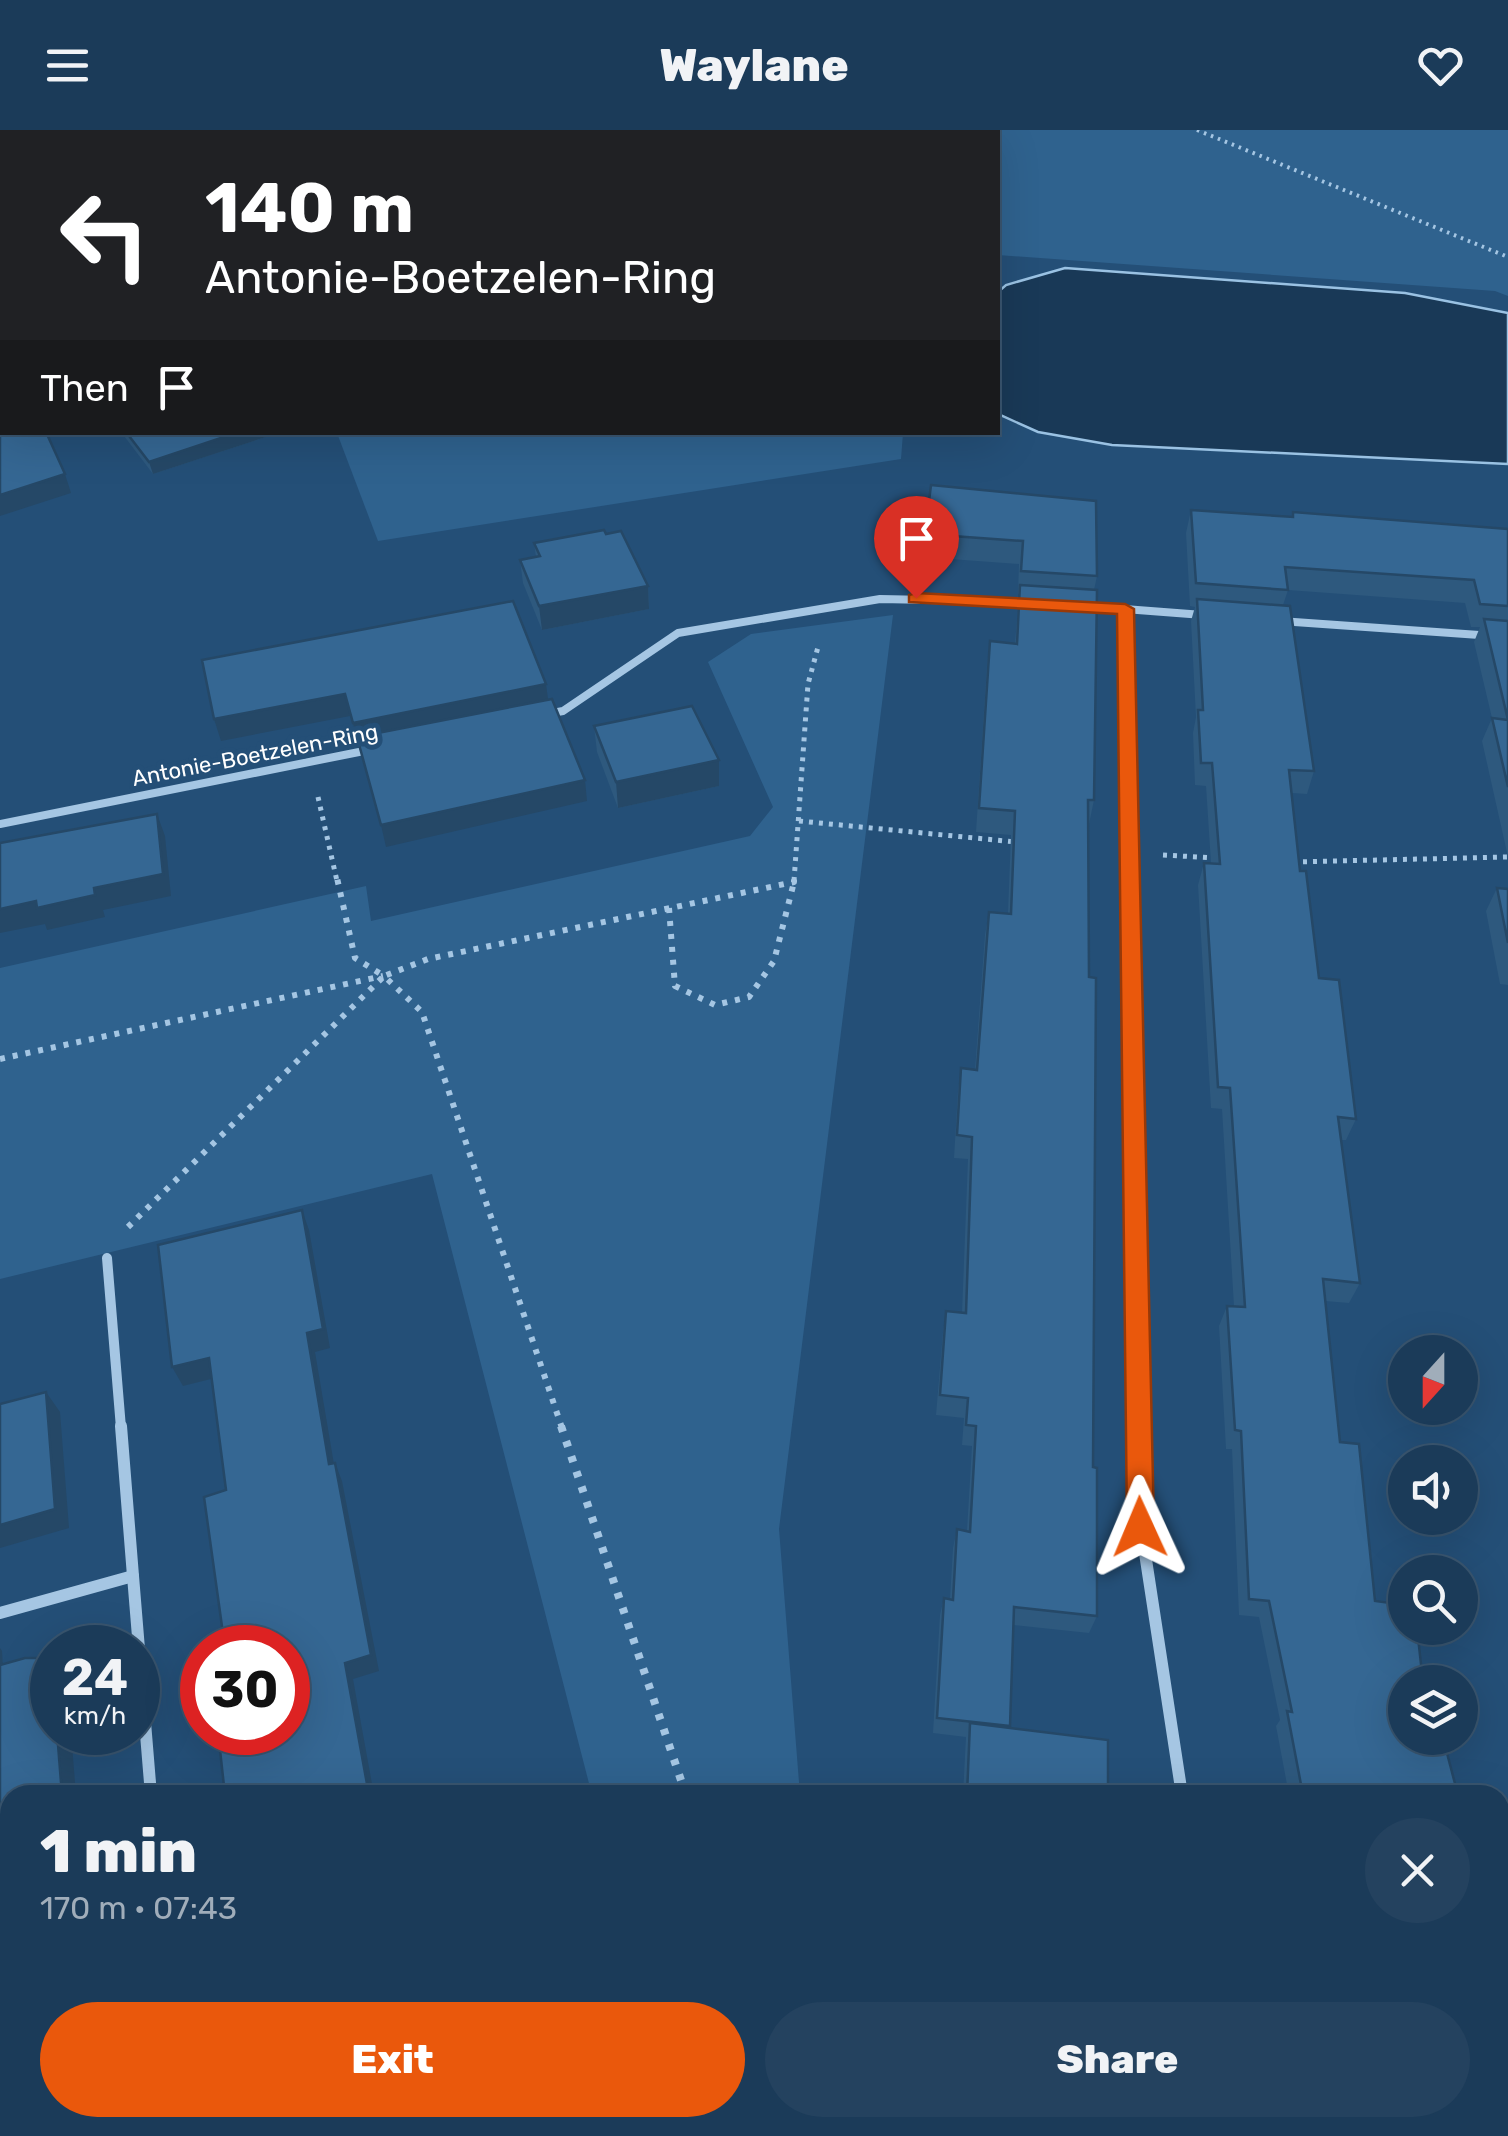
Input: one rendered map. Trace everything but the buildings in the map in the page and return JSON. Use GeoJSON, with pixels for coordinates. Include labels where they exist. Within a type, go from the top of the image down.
{"type":"FeatureCollection","features":[{"type":"Feature","properties":{"kind":"street"},"geometry":{"type":"LineString","coordinates":[[543,715],[563,711],[678,633],[880,599],[1034,602]]}},
{"type":"Feature","properties":{"kind":"street"},"geometry":{"type":"LineString","coordinates":[[1070,605],[1221,616]]}},
{"type":"Feature","properties":{"kind":"street"},"geometry":{"type":"LineString","coordinates":[[1125,609],[1140,1527],[1180,1785]]}},
{"type":"Feature","properties":{"kind":"street"},"geometry":{"type":"LineString","coordinates":[[1259,619],[1508,638]]}},
{"type":"Feature","properties":{"kind":"street","name":"Antonie-Boetzelen-Ring"},"geometry":{"type":"LineString","coordinates":[[0,824],[388,746]]}},
{"type":"Feature","properties":{"kind":"street"},"geometry":{"type":"LineString","coordinates":[[107,1258],[150,1785]]}},
{"type":"Feature","properties":{"kind":"street"},"geometry":{"type":"LineString","coordinates":[[0,1613],[132,1576]]}},
{"type":"Feature","properties":{"kind":"path"},"geometry":{"type":"LineString","coordinates":[[1196,130],[1508,257]]}},
{"type":"Feature","properties":{"kind":"path"},"geometry":{"type":"LineString","coordinates":[[669,908],[675,986],[715,1005],[749,998],[774,961],[794,882],[808,684],[828,607]]}},
{"type":"Feature","properties":{"kind":"path"},"geometry":{"type":"LineString","coordinates":[[310,762],[355,958],[384,976],[422,1012],[683,1785]]}},
{"type":"Feature","properties":{"kind":"path"},"geometry":{"type":"LineString","coordinates":[[0,1059],[384,976],[428,959],[794,882]]}},
{"type":"Feature","properties":{"kind":"path"},"geometry":{"type":"LineString","coordinates":[[107,1258],[107,1248],[384,976]]}},
{"type":"Feature","properties":{"kind":"shaded area"},"geometry":{"type":"Polygon","coordinates":[[[1000,130],[1508,130],[1508,296],[1495,291],[1000,255],[1000,130]]]}},
{"type":"Feature","properties":{"kind":"shaded area"},"geometry":{"type":"Polygon","coordinates":[[[1065,268],[1405,293],[1508,313],[1508,464],[1112,445],[1038,432],[1000,415],[1000,290],[1006,285],[1065,268]]]}},
{"type":"Feature","properties":{"kind":"shaded area"},"geometry":{"type":"Polygon","coordinates":[[[338,435],[903,435],[901,459],[378,541],[338,435]]]}},
{"type":"Feature","properties":{"kind":"shaded area"},"geometry":{"type":"Polygon","coordinates":[[[893,615],[779,1529],[799,1785],[589,1785],[432,1174],[0,1279],[0,968],[366,886],[371,921],[750,836],[773,807],[708,662],[751,634],[893,615]]]}},
{"type":"Feature","properties":{"kind":"route"},"geometry":{"type":"LineString","coordinates":[[916,598],[1125,609],[1140,1527]]}}]}
